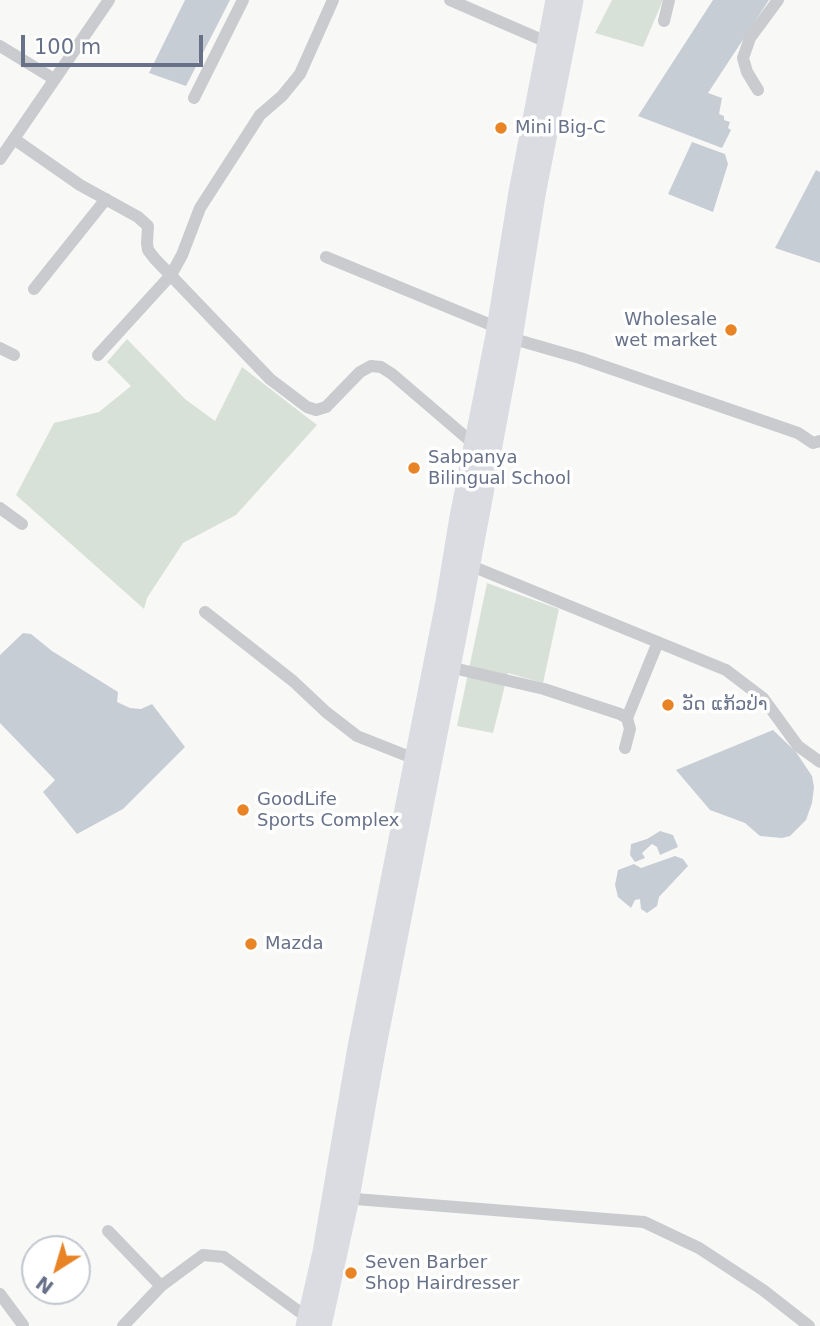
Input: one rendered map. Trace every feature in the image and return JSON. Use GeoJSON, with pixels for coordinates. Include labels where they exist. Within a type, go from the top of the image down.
{"type":"FeatureCollection","features":[{"type":"Feature","properties":{"kind":"highway"},"geometry":{"type":"LineString","coordinates":[[312,1323],[374,1051],[469,565],[519,192],[556,0]]}},
{"type":"Feature","properties":{"kind":"highway"},"geometry":{"type":"LineString","coordinates":[[341,1197],[358,1048],[475,445],[535,195],[573,0]]}},
{"type":"Feature","properties":{"kind":"street"},"geometry":{"type":"LineString","coordinates":[[0,159],[109,0]]}},
{"type":"Feature","properties":{"kind":"street"},"geometry":{"type":"LineString","coordinates":[[194,98],[243,0]]}},
{"type":"Feature","properties":{"kind":"street"},"geometry":{"type":"LineString","coordinates":[[98,355],[171,275],[182,255],[200,208],[260,115],[282,96],[300,74],[333,0]]}},
{"type":"Feature","properties":{"kind":"street"},"geometry":{"type":"LineString","coordinates":[[450,0],[549,43]]}},
{"type":"Feature","properties":{"kind":"street"},"geometry":{"type":"LineString","coordinates":[[664,21],[669,0]]}},
{"type":"Feature","properties":{"kind":"street"},"geometry":{"type":"LineString","coordinates":[[758,90],[747,72],[743,58],[750,38],[778,0]]}},
{"type":"Feature","properties":{"kind":"street"},"geometry":{"type":"LineString","coordinates":[[0,46],[54,79]]}},
{"type":"Feature","properties":{"kind":"street"},"geometry":{"type":"LineString","coordinates":[[14,139],[80,184],[138,217],[148,226],[148,250],[270,379],[307,407],[316,410],[326,407],[360,372],[371,366],[381,367],[475,445]]}},
{"type":"Feature","properties":{"kind":"street"},"geometry":{"type":"LineString","coordinates":[[34,289],[106,199]]}},
{"type":"Feature","properties":{"kind":"street"},"geometry":{"type":"LineString","coordinates":[[326,257],[501,333],[786,429],[813,443],[820,441]]}},
{"type":"Feature","properties":{"kind":"street"},"geometry":{"type":"LineString","coordinates":[[0,348],[14,355]]}},
{"type":"Feature","properties":{"kind":"street"},"geometry":{"type":"LineString","coordinates":[[0,508],[22,524]]}},
{"type":"Feature","properties":{"kind":"street"},"geometry":{"type":"LineString","coordinates":[[469,565],[726,670],[763,698],[798,746],[820,762]]}},
{"type":"Feature","properties":{"kind":"street"},"geometry":{"type":"LineString","coordinates":[[205,612],[293,681],[357,736],[415,759]]}},
{"type":"Feature","properties":{"kind":"street"},"geometry":{"type":"LineString","coordinates":[[625,747],[630,729],[627,718],[658,642]]}},
{"type":"Feature","properties":{"kind":"street"},"geometry":{"type":"LineString","coordinates":[[449,667],[544,689],[627,718]]}},
{"type":"Feature","properties":{"kind":"street"},"geometry":{"type":"LineString","coordinates":[[341,1197],[643,1222],[699,1248],[763,1290],[809,1326]]}},
{"type":"Feature","properties":{"kind":"street"},"geometry":{"type":"LineString","coordinates":[[108,1231],[162,1286]]}},
{"type":"Feature","properties":{"kind":"street"},"geometry":{"type":"LineString","coordinates":[[122,1326],[162,1286],[203,1255],[224,1257],[312,1323]]}},
{"type":"Feature","properties":{"kind":"street"},"geometry":{"type":"LineString","coordinates":[[0,1294],[23,1326]]}},
{"type":"Feature","properties":{"kind":"shaded area"},"geometry":{"type":"Polygon","coordinates":[[[185,0],[230,0],[186,86],[149,73],[185,0]]]}},
{"type":"Feature","properties":{"kind":"shaded area"},"geometry":{"type":"Polygon","coordinates":[[[612,0],[663,0],[643,47],[595,33],[612,0]]]}},
{"type":"Feature","properties":{"kind":"shaded area"},"geometry":{"type":"Polygon","coordinates":[[[713,0],[769,0],[708,93],[722,98],[719,114],[730,122],[728,128],[731,130],[722,148],[638,116],[713,0]]]}},
{"type":"Feature","properties":{"kind":"shaded area"},"geometry":{"type":"Polygon","coordinates":[[[692,142],[725,154],[728,164],[713,212],[668,194],[692,142]]]}},
{"type":"Feature","properties":{"kind":"shaded area"},"geometry":{"type":"Polygon","coordinates":[[[816,170],[820,172],[820,263],[775,248],[816,170]]]}},
{"type":"Feature","properties":{"kind":"shaded area"},"geometry":{"type":"Polygon","coordinates":[[[127,339],[185,399],[215,421],[242,367],[317,425],[236,515],[183,543],[147,598],[144,609],[16,495],[54,423],[99,412],[131,386],[107,362],[127,339]]]}},
{"type":"Feature","properties":{"kind":"shaded area"},"geometry":{"type":"Polygon","coordinates":[[[487,583],[559,609],[543,683],[508,673],[493,733],[457,726],[487,583]]]}},
{"type":"Feature","properties":{"kind":"shaded area"},"geometry":{"type":"Polygon","coordinates":[[[23,633],[31,634],[52,651],[118,692],[117,702],[130,708],[141,709],[152,704],[185,747],[123,809],[77,834],[43,792],[55,780],[0,723],[0,655],[23,633]]]}},
{"type":"Feature","properties":{"kind":"shaded area"},"geometry":{"type":"Polygon","coordinates":[[[773,730],[796,752],[812,776],[814,787],[806,820],[790,836],[782,838],[760,836],[745,823],[710,810],[676,770],[773,730]]]}},
{"type":"Feature","properties":{"kind":"shaded area"},"geometry":{"type":"Polygon","coordinates":[[[660,831],[673,835],[678,847],[660,855],[657,847],[652,844],[642,853],[645,858],[635,862],[630,855],[631,844],[660,831]]]}},
{"type":"Feature","properties":{"kind":"shaded area"},"geometry":{"type":"Polygon","coordinates":[[[675,856],[683,859],[688,866],[659,897],[657,906],[647,913],[641,909],[640,899],[635,900],[631,908],[618,897],[615,885],[618,870],[634,864],[641,868],[675,856]]]}},
{"type":"Feature","properties":{"kind":"place","name":"Mini Big-C"},"geometry":{"type":"Point","coordinates":[501,128]}},
{"type":"Feature","properties":{"kind":"place","name":"Wholesale wet market"},"geometry":{"type":"Point","coordinates":[731,330]}},
{"type":"Feature","properties":{"kind":"place","name":"Sabpanya Bilingual School"},"geometry":{"type":"Point","coordinates":[414,468]}},
{"type":"Feature","properties":{"kind":"place","name":"ວັດ ແກ້ວປ່າ"},"geometry":{"type":"Point","coordinates":[668,705]}},
{"type":"Feature","properties":{"kind":"place","name":"GoodLife Sports Complex"},"geometry":{"type":"Point","coordinates":[243,810]}},
{"type":"Feature","properties":{"kind":"place","name":"Mazda"},"geometry":{"type":"Point","coordinates":[251,944]}},
{"type":"Feature","properties":{"kind":"place","name":"Seven Barber Shop Hairdresser"},"geometry":{"type":"Point","coordinates":[351,1273]}}]}
